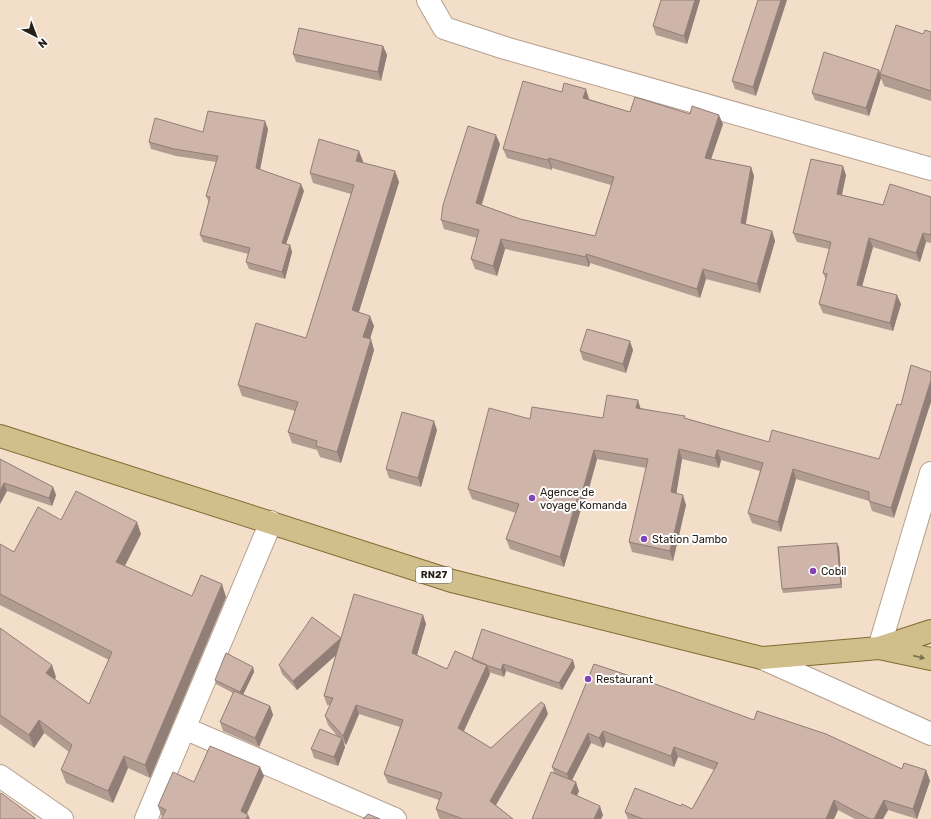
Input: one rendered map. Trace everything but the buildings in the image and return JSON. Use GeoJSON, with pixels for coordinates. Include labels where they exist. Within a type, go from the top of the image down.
{"type":"FeatureCollection","features":[{"type":"Feature","properties":{"kind":"main road","name":"RN27"},"geometry":{"type":"LineString","coordinates":[[0,436],[452,581],[762,658],[879,648],[931,631]]}},
{"type":"Feature","properties":{"kind":"main road","name":"RN27"},"geometry":{"type":"LineString","coordinates":[[879,648],[931,659]]}},
{"type":"Feature","properties":{"kind":"street"},"geometry":{"type":"LineString","coordinates":[[428,0],[444,28],[506,48],[931,169]]}},
{"type":"Feature","properties":{"kind":"street"},"geometry":{"type":"LineString","coordinates":[[879,648],[931,473]]}},
{"type":"Feature","properties":{"kind":"street"},"geometry":{"type":"LineString","coordinates":[[146,819],[271,522]]}},
{"type":"Feature","properties":{"kind":"street"},"geometry":{"type":"LineString","coordinates":[[762,658],[931,734]]}},
{"type":"Feature","properties":{"kind":"street"},"geometry":{"type":"LineString","coordinates":[[184,728],[395,819]]}},
{"type":"Feature","properties":{"kind":"street"},"geometry":{"type":"LineString","coordinates":[[0,776],[62,819]]}},
{"type":"Feature","properties":{"kind":"place","name":"Agence de voyage Komanda"},"geometry":{"type":"Point","coordinates":[532,498]}},
{"type":"Feature","properties":{"kind":"place","name":"Station Jambo"},"geometry":{"type":"Point","coordinates":[644,539]}},
{"type":"Feature","properties":{"kind":"place","name":"Cobil"},"geometry":{"type":"Point","coordinates":[813,571]}},
{"type":"Feature","properties":{"kind":"place","name":"Restaurant"},"geometry":{"type":"Point","coordinates":[588,679]}}]}
